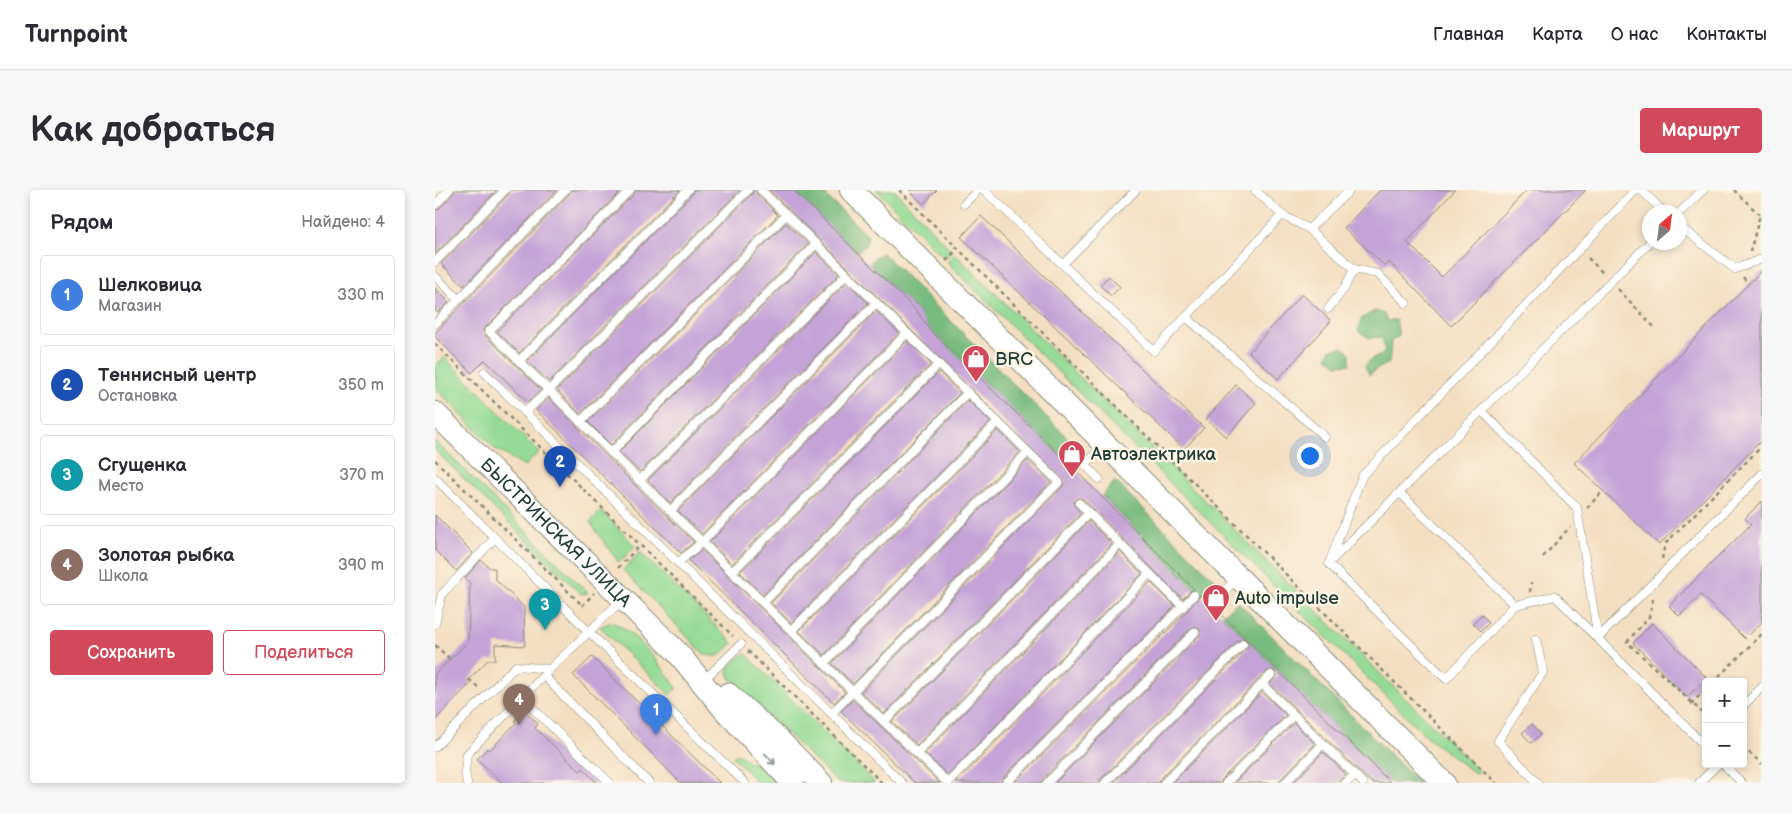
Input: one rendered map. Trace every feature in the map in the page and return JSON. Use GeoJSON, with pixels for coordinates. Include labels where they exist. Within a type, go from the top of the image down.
{"type":"FeatureCollection","features":[{"type":"Feature","properties":{"kind":"main road"},"geometry":{"type":"LineString","coordinates":[[851,190],[1445,783]]}},
{"type":"Feature","properties":{"kind":"main road","name":"БЫСТРИНСКАЯ УЛИЦА"},"geometry":{"type":"LineString","coordinates":[[435,413],[677,652],[724,709],[793,783]]}},
{"type":"Feature","properties":{"kind":"main road","name":"БЫСТРИНСКАЯ УЛИЦА"},"geometry":{"type":"LineString","coordinates":[[677,652],[708,676],[779,740],[821,783]]}},
{"type":"Feature","properties":{"kind":"lane"},"geometry":{"type":"LineString","coordinates":[[435,205],[449,190]]}},
{"type":"Feature","properties":{"kind":"lane"},"geometry":{"type":"LineString","coordinates":[[435,262],[505,190]]}},
{"type":"Feature","properties":{"kind":"lane"},"geometry":{"type":"LineString","coordinates":[[435,324],[565,190]]}},
{"type":"Feature","properties":{"kind":"lane"},"geometry":{"type":"LineString","coordinates":[[629,190],[489,331],[791,631],[948,783],[1149,574]]}},
{"type":"Feature","properties":{"kind":"lane"},"geometry":{"type":"LineString","coordinates":[[519,361],[688,190]]}},
{"type":"Feature","properties":{"kind":"lane"},"geometry":{"type":"LineString","coordinates":[[525,412],[549,391],[748,190]]}},
{"type":"Feature","properties":{"kind":"lane"},"geometry":{"type":"LineString","coordinates":[[761,190],[875,304],[1059,482],[831,713]]}},
{"type":"Feature","properties":{"kind":"lane"},"geometry":{"type":"LineString","coordinates":[[964,204],[978,190]]}},
{"type":"Feature","properties":{"kind":"lane"},"geometry":{"type":"LineString","coordinates":[[984,190],[1154,351],[1282,215]]}},
{"type":"Feature","properties":{"kind":"lane"},"geometry":{"type":"LineString","coordinates":[[1063,264],[1136,190]]}},
{"type":"Feature","properties":{"kind":"lane"},"geometry":{"type":"LineString","coordinates":[[1255,190],[1282,215],[1309,229],[1354,269],[1378,274],[1406,303]]}},
{"type":"Feature","properties":{"kind":"lane"},"geometry":{"type":"LineString","coordinates":[[1309,229],[1350,190]]}},
{"type":"Feature","properties":{"kind":"lane"},"geometry":{"type":"LineString","coordinates":[[1329,564],[1362,476],[1636,190]]}},
{"type":"Feature","properties":{"kind":"lane"},"geometry":{"type":"LineString","coordinates":[[1641,190],[1657,205]]}},
{"type":"Feature","properties":{"kind":"lane"},"geometry":{"type":"LineString","coordinates":[[1687,205],[1703,190]]}},
{"type":"Feature","properties":{"kind":"lane"},"geometry":{"type":"LineString","coordinates":[[580,422],[786,215]]}},
{"type":"Feature","properties":{"kind":"lane"},"geometry":{"type":"LineString","coordinates":[[1687,232],[1735,269],[1762,259]]}},
{"type":"Feature","properties":{"kind":"lane"},"geometry":{"type":"LineString","coordinates":[[611,453],[815,244]]}},
{"type":"Feature","properties":{"kind":"lane"},"geometry":{"type":"LineString","coordinates":[[1329,564],[1642,250]]}},
{"type":"Feature","properties":{"kind":"lane"},"geometry":{"type":"LineString","coordinates":[[1328,309],[1344,289],[1354,269]]}},
{"type":"Feature","properties":{"kind":"lane"},"geometry":{"type":"LineString","coordinates":[[639,481],[846,275]]}},
{"type":"Feature","properties":{"kind":"lane"},"geometry":{"type":"LineString","coordinates":[[435,276],[458,299]]}},
{"type":"Feature","properties":{"kind":"lane"},"geometry":{"type":"LineString","coordinates":[[670,511],[875,304]]}},
{"type":"Feature","properties":{"kind":"lane"},"geometry":{"type":"LineString","coordinates":[[1186,317],[1325,437]]}},
{"type":"Feature","properties":{"kind":"lane"},"geometry":{"type":"LineString","coordinates":[[679,562],[702,542],[906,334]]}},
{"type":"Feature","properties":{"kind":"lane"},"geometry":{"type":"LineString","coordinates":[[732,572],[938,365]]}},
{"type":"Feature","properties":{"kind":"lane"},"geometry":{"type":"LineString","coordinates":[[484,372],[902,783]]}},
{"type":"Feature","properties":{"kind":"lane"},"geometry":{"type":"LineString","coordinates":[[763,603],[967,394]]}},
{"type":"Feature","properties":{"kind":"lane"},"geometry":{"type":"LineString","coordinates":[[1482,411],[1577,508],[1598,638]]}},
{"type":"Feature","properties":{"kind":"lane"},"geometry":{"type":"LineString","coordinates":[[791,631],[997,423]]}},
{"type":"Feature","properties":{"kind":"lane"},"geometry":{"type":"LineString","coordinates":[[1085,465],[1106,444]]}},
{"type":"Feature","properties":{"kind":"lane"},"geometry":{"type":"LineString","coordinates":[[824,663],[1028,452]]}},
{"type":"Feature","properties":{"kind":"lane"},"geometry":{"type":"LineString","coordinates":[[1077,456],[1099,479]]}},
{"type":"Feature","properties":{"kind":"lane"},"geometry":{"type":"LineString","coordinates":[[1598,638],[1762,474]]}},
{"type":"Feature","properties":{"kind":"lane"},"geometry":{"type":"LineString","coordinates":[[435,478],[588,631],[745,783]]}},
{"type":"Feature","properties":{"kind":"lane"},"geometry":{"type":"LineString","coordinates":[[1400,493],[1515,605]]}},
{"type":"Feature","properties":{"kind":"lane"},"geometry":{"type":"LineString","coordinates":[[1079,502],[1183,607]]}},
{"type":"Feature","properties":{"kind":"lane"},"geometry":{"type":"LineString","coordinates":[[884,722],[1089,513]]}},
{"type":"Feature","properties":{"kind":"lane"},"geometry":{"type":"LineString","coordinates":[[435,624],[442,594],[495,538]]}},
{"type":"Feature","properties":{"kind":"lane"},"geometry":{"type":"LineString","coordinates":[[917,753],[1120,544]]}},
{"type":"Feature","properties":{"kind":"lane"},"geometry":{"type":"LineString","coordinates":[[1329,564],[1446,679],[1515,605],[1555,596],[1702,742]]}},
{"type":"Feature","properties":{"kind":"lane"},"geometry":{"type":"LineString","coordinates":[[1214,601],[1239,577]]}},
{"type":"Feature","properties":{"kind":"lane"},"geometry":{"type":"LineString","coordinates":[[435,587],[442,594]]}},
{"type":"Feature","properties":{"kind":"lane"},"geometry":{"type":"LineString","coordinates":[[1006,783],[1194,595]]}},
{"type":"Feature","properties":{"kind":"lane"},"geometry":{"type":"LineString","coordinates":[[467,783],[465,772],[467,754],[588,631],[623,599]]}},
{"type":"Feature","properties":{"kind":"lane"},"geometry":{"type":"LineString","coordinates":[[1047,783],[1195,632]]}},
{"type":"Feature","properties":{"kind":"lane"},"geometry":{"type":"LineString","coordinates":[[1536,639],[1543,672],[1498,740],[1538,783]]}},
{"type":"Feature","properties":{"kind":"lane"},"geometry":{"type":"LineString","coordinates":[[708,676],[741,644]]}},
{"type":"Feature","properties":{"kind":"lane"},"geometry":{"type":"LineString","coordinates":[[1105,783],[1243,644]]}},
{"type":"Feature","properties":{"kind":"lane"},"geometry":{"type":"LineString","coordinates":[[435,747],[516,666],[547,673],[644,781]]}},
{"type":"Feature","properties":{"kind":"lane"},"geometry":{"type":"LineString","coordinates":[[1164,783],[1271,675]]}},
{"type":"Feature","properties":{"kind":"lane"},"geometry":{"type":"LineString","coordinates":[[1262,684],[1363,783]]}},
{"type":"Feature","properties":{"kind":"lane"},"geometry":{"type":"LineString","coordinates":[[1747,702],[1762,687]]}},
{"type":"Feature","properties":{"kind":"lane"},"geometry":{"type":"LineString","coordinates":[[522,698],[610,783]]}},
{"type":"Feature","properties":{"kind":"lane"},"geometry":{"type":"LineString","coordinates":[[1226,783],[1294,715]]}},
{"type":"Feature","properties":{"kind":"lane"},"geometry":{"type":"LineString","coordinates":[[1285,783],[1323,744]]}},
{"type":"Feature","properties":{"kind":"lane"},"geometry":{"type":"LineString","coordinates":[[1699,783],[1713,768]]}},
{"type":"Feature","properties":{"kind":"lane"},"geometry":{"type":"LineString","coordinates":[[1727,768],[1742,783]]}},
{"type":"Feature","properties":{"kind":"lane"},"geometry":{"type":"LineString","coordinates":[[1347,783],[1355,775]]}},
{"type":"Feature","properties":{"kind":"path"},"geometry":{"type":"LineString","coordinates":[[899,190],[1497,783]]}},
{"type":"Feature","properties":{"kind":"path"},"geometry":{"type":"LineString","coordinates":[[1734,190],[1762,217]]}},
{"type":"Feature","properties":{"kind":"path"},"geometry":{"type":"LineString","coordinates":[[945,261],[957,249]]}},
{"type":"Feature","properties":{"kind":"path"},"geometry":{"type":"LineString","coordinates":[[1588,258],[1655,328]]}},
{"type":"Feature","properties":{"kind":"path"},"geometry":{"type":"LineString","coordinates":[[435,344],[882,783]]}},
{"type":"Feature","properties":{"kind":"path"},"geometry":{"type":"LineString","coordinates":[[1702,713],[1627,642],[1649,617],[1665,544],[1762,446]]}},
{"type":"Feature","properties":{"kind":"path"},"geometry":{"type":"LineString","coordinates":[[435,460],[582,605]]}},
{"type":"Feature","properties":{"kind":"path"},"geometry":{"type":"LineString","coordinates":[[1717,678],[1762,634]]}},
{"type":"Feature","properties":{"kind":"path"},"geometry":{"type":"LineString","coordinates":[[435,645],[452,661]]}},
{"type":"Feature","properties":{"kind":"path"},"geometry":{"type":"LineString","coordinates":[[1691,704],[1702,693]]}},
{"type":"Feature","properties":{"kind":"path"},"geometry":{"type":"LineString","coordinates":[[1747,751],[1762,764]]}},
{"type":"Feature","properties":{"kind":"green space"},"geometry":{"type":"Polygon","coordinates":[[[793,190],[820,190],[868,236],[866,245],[857,252],[793,190]]]}},
{"type":"Feature","properties":{"kind":"green space"},"geometry":{"type":"Polygon","coordinates":[[[876,190],[894,190],[952,251],[945,259],[876,190]]]}},
{"type":"Feature","properties":{"kind":"green space"},"geometry":{"type":"Polygon","coordinates":[[[883,253],[1068,438],[1069,451],[1067,462],[930,330],[916,310],[870,264],[876,256],[883,253]]]}},
{"type":"Feature","properties":{"kind":"green space"},"geometry":{"type":"Polygon","coordinates":[[[955,254],[1479,771],[1475,773],[1429,739],[947,262],[955,254]]]}},
{"type":"Feature","properties":{"kind":"green space"},"geometry":{"type":"Polygon","coordinates":[[[1375,311],[1384,314],[1387,321],[1396,320],[1399,336],[1391,341],[1389,363],[1369,375],[1365,366],[1372,358],[1380,356],[1385,351],[1382,337],[1369,338],[1358,331],[1362,318],[1375,311]]]}},
{"type":"Feature","properties":{"kind":"green space"},"geometry":{"type":"Polygon","coordinates":[[[1343,347],[1350,353],[1350,364],[1337,365],[1327,357],[1331,349],[1343,347]]]}},
{"type":"Feature","properties":{"kind":"green space"},"geometry":{"type":"Polygon","coordinates":[[[444,357],[539,452],[525,466],[495,449],[435,388],[435,366],[444,357]]]}},
{"type":"Feature","properties":{"kind":"green space"},"geometry":{"type":"Polygon","coordinates":[[[435,441],[588,593],[581,594],[435,450],[435,441]]]}},
{"type":"Feature","properties":{"kind":"green space"},"geometry":{"type":"Polygon","coordinates":[[[1115,481],[1217,582],[1202,596],[1102,496],[1115,481]]]}},
{"type":"Feature","properties":{"kind":"green space"},"geometry":{"type":"Polygon","coordinates":[[[601,511],[635,546],[619,563],[590,522],[601,511]]]}},
{"type":"Feature","properties":{"kind":"green space"},"geometry":{"type":"Polygon","coordinates":[[[640,552],[733,643],[717,656],[704,654],[623,570],[640,552]]]}},
{"type":"Feature","properties":{"kind":"green space"},"geometry":{"type":"Polygon","coordinates":[[[1238,602],[1419,783],[1391,783],[1222,615],[1238,602]]]}},
{"type":"Feature","properties":{"kind":"green space"},"geometry":{"type":"Polygon","coordinates":[[[611,622],[629,633],[656,660],[677,688],[670,695],[600,627],[611,622]]]}},
{"type":"Feature","properties":{"kind":"green space"},"geometry":{"type":"Polygon","coordinates":[[[745,653],[875,783],[838,783],[730,678],[728,670],[745,653]]]}},
{"type":"Feature","properties":{"kind":"green space"},"geometry":{"type":"Polygon","coordinates":[[[737,754],[768,772],[779,783],[758,783],[733,757],[737,754]]]}},
{"type":"Feature","properties":{"kind":"building"},"geometry":{"type":"Polygon","coordinates":[[[455,190],[497,190],[435,254],[435,210],[439,209],[455,190]]]}},
{"type":"Feature","properties":{"kind":"building"},"geometry":{"type":"Polygon","coordinates":[[[511,190],[557,190],[464,286],[441,264],[511,190]]]}},
{"type":"Feature","properties":{"kind":"building"},"geometry":{"type":"Polygon","coordinates":[[[571,190],[622,190],[483,330],[485,335],[541,390],[528,402],[485,360],[472,373],[435,337],[435,333],[571,190]]]}},
{"type":"Feature","properties":{"kind":"building"},"geometry":{"type":"Polygon","coordinates":[[[635,190],[680,190],[519,353],[497,331],[634,194],[635,190]]]}},
{"type":"Feature","properties":{"kind":"building"},"geometry":{"type":"Polygon","coordinates":[[[693,190],[740,190],[549,382],[527,361],[692,194],[693,190]]]}},
{"type":"Feature","properties":{"kind":"building"},"geometry":{"type":"Polygon","coordinates":[[[753,190],[778,215],[580,414],[557,390],[752,194],[753,190]]]}},
{"type":"Feature","properties":{"kind":"building"},"geometry":{"type":"Polygon","coordinates":[[[769,190],[793,190],[916,310],[930,330],[1067,462],[1195,590],[1190,591],[1183,599],[1083,499],[1077,498],[1073,504],[1081,513],[884,714],[861,692],[1063,486],[1064,481],[769,190]]]}},
{"type":"Feature","properties":{"kind":"building"},"geometry":{"type":"Polygon","coordinates":[[[909,190],[937,190],[923,204],[909,190]]]}},
{"type":"Feature","properties":{"kind":"building"},"geometry":{"type":"Polygon","coordinates":[[[1380,190],[1455,190],[1407,242],[1442,277],[1527,190],[1586,190],[1451,326],[1389,262],[1385,266],[1344,228],[1380,190]]]}},
{"type":"Feature","properties":{"kind":"building"},"geometry":{"type":"Polygon","coordinates":[[[981,216],[1204,428],[1184,449],[961,237],[981,216]]]}},
{"type":"Feature","properties":{"kind":"building"},"geometry":{"type":"Polygon","coordinates":[[[786,223],[808,244],[611,445],[588,422],[786,223]]]}},
{"type":"Feature","properties":{"kind":"building"},"geometry":{"type":"Polygon","coordinates":[[[816,252],[839,274],[640,472],[619,452],[816,252]]]}},
{"type":"Feature","properties":{"kind":"building"},"geometry":{"type":"Polygon","coordinates":[[[1762,270],[1762,440],[1659,545],[1574,463],[1762,270]]]}},
{"type":"Feature","properties":{"kind":"building"},"geometry":{"type":"Polygon","coordinates":[[[1109,276],[1120,287],[1111,296],[1100,285],[1109,276]]]}},
{"type":"Feature","properties":{"kind":"building"},"geometry":{"type":"Polygon","coordinates":[[[847,282],[868,303],[670,503],[648,480],[847,282]]]}},
{"type":"Feature","properties":{"kind":"building"},"geometry":{"type":"Polygon","coordinates":[[[435,288],[449,302],[438,313],[435,310],[435,288]]]}},
{"type":"Feature","properties":{"kind":"building"},"geometry":{"type":"Polygon","coordinates":[[[1302,294],[1331,321],[1278,379],[1249,352],[1302,294]]]}},
{"type":"Feature","properties":{"kind":"building"},"geometry":{"type":"Polygon","coordinates":[[[876,311],[899,333],[702,534],[678,511],[876,311]]]}},
{"type":"Feature","properties":{"kind":"building"},"geometry":{"type":"Polygon","coordinates":[[[907,341],[931,364],[732,564],[710,542],[907,341]]]}},
{"type":"Feature","properties":{"kind":"building"},"geometry":{"type":"Polygon","coordinates":[[[939,372],[960,393],[763,595],[740,572],[939,372]]]}},
{"type":"Feature","properties":{"kind":"building"},"geometry":{"type":"Polygon","coordinates":[[[1236,385],[1256,403],[1226,437],[1206,419],[1236,385]]]}},
{"type":"Feature","properties":{"kind":"building"},"geometry":{"type":"Polygon","coordinates":[[[549,398],[694,542],[681,553],[536,410],[549,398]]]}},
{"type":"Feature","properties":{"kind":"building"},"geometry":{"type":"Polygon","coordinates":[[[968,400],[990,422],[791,623],[771,603],[968,400]]]}},
{"type":"Feature","properties":{"kind":"building"},"geometry":{"type":"Polygon","coordinates":[[[998,430],[1020,452],[824,655],[799,631],[998,430]]]}},
{"type":"Feature","properties":{"kind":"building"},"geometry":{"type":"Polygon","coordinates":[[[1028,460],[1051,482],[853,684],[832,663],[1028,460]]]}},
{"type":"Feature","properties":{"kind":"building"},"geometry":{"type":"Polygon","coordinates":[[[1762,501],[1762,622],[1745,639],[1701,595],[1679,616],[1669,606],[1751,524],[1745,518],[1762,501]]]}},
{"type":"Feature","properties":{"kind":"building"},"geometry":{"type":"Polygon","coordinates":[[[435,515],[473,553],[456,571],[435,550],[435,515]]]}},
{"type":"Feature","properties":{"kind":"building"},"geometry":{"type":"Polygon","coordinates":[[[1089,521],[1112,544],[917,745],[892,722],[1089,521]]]}},
{"type":"Feature","properties":{"kind":"building"},"geometry":{"type":"Polygon","coordinates":[[[702,550],[845,692],[834,703],[690,562],[689,560],[702,550]]]}},
{"type":"Feature","properties":{"kind":"building"},"geometry":{"type":"Polygon","coordinates":[[[1120,552],[1142,574],[948,775],[925,753],[1120,552]]]}},
{"type":"Feature","properties":{"kind":"building"},"geometry":{"type":"Polygon","coordinates":[[[481,560],[490,568],[495,568],[495,579],[524,607],[525,646],[495,644],[495,660],[488,660],[467,681],[470,684],[435,720],[435,674],[468,642],[470,583],[465,578],[481,560]]]}},
{"type":"Feature","properties":{"kind":"building"},"geometry":{"type":"Polygon","coordinates":[[[1150,582],[1175,606],[1002,779],[1001,783],[956,783],[1150,582]]]}},
{"type":"Feature","properties":{"kind":"building"},"geometry":{"type":"Polygon","coordinates":[[[1199,594],[1233,626],[1391,783],[1372,783],[1354,766],[1270,684],[1277,676],[1275,671],[1272,670],[1267,671],[1160,779],[1159,783],[1113,783],[1247,648],[1248,642],[1244,638],[1239,640],[1099,783],[1055,783],[1199,636],[1200,630],[1196,626],[1191,628],[1041,783],[1014,783],[1187,611],[1198,599],[1199,594]]]}},
{"type":"Feature","properties":{"kind":"building"},"geometry":{"type":"Polygon","coordinates":[[[1482,614],[1489,623],[1481,631],[1473,623],[1482,614]]]}},
{"type":"Feature","properties":{"kind":"building"},"geometry":{"type":"Polygon","coordinates":[[[1652,623],[1707,678],[1702,678],[1702,683],[1687,697],[1633,643],[1652,623]]]}},
{"type":"Feature","properties":{"kind":"building"},"geometry":{"type":"Polygon","coordinates":[[[592,657],[720,783],[681,783],[573,675],[592,657]]]}},
{"type":"Feature","properties":{"kind":"building"},"geometry":{"type":"Polygon","coordinates":[[[1262,692],[1286,715],[1222,779],[1221,783],[1172,783],[1262,692]]]}},
{"type":"Feature","properties":{"kind":"building"},"geometry":{"type":"Polygon","coordinates":[[[853,700],[940,783],[915,783],[841,711],[853,700]]]}},
{"type":"Feature","properties":{"kind":"building"},"geometry":{"type":"Polygon","coordinates":[[[524,710],[538,724],[535,728],[580,771],[583,768],[597,783],[502,783],[477,759],[488,748],[490,750],[516,723],[514,721],[524,710]]]}},
{"type":"Feature","properties":{"kind":"building"},"geometry":{"type":"Polygon","coordinates":[[[1294,723],[1315,744],[1279,783],[1234,783],[1294,723]]]}},
{"type":"Feature","properties":{"kind":"building"},"geometry":{"type":"Polygon","coordinates":[[[1532,724],[1541,734],[1531,743],[1522,733],[1532,724]]]}},
{"type":"Feature","properties":{"kind":"building"},"geometry":{"type":"Polygon","coordinates":[[[1323,752],[1346,774],[1337,783],[1293,783],[1323,752]]]}},
{"type":"Feature","properties":{"kind":"place","name":"BRC"},"geometry":{"type":"Point","coordinates":[976,383]}},
{"type":"Feature","properties":{"kind":"place","name":"Автоэлектрика"},"geometry":{"type":"Point","coordinates":[1072,478]}},
{"type":"Feature","properties":{"kind":"place","name":"Теннисный центр"},"geometry":{"type":"Point","coordinates":[560,487]}},
{"type":"Feature","properties":{"kind":"place","name":"Auto impulse"},"geometry":{"type":"Point","coordinates":[1216,622]}},
{"type":"Feature","properties":{"kind":"place","name":"Сгущенка"},"geometry":{"type":"Point","coordinates":[545,630]}},
{"type":"Feature","properties":{"kind":"place","name":"Золотая рыбка"},"geometry":{"type":"Point","coordinates":[519,725]}},
{"type":"Feature","properties":{"kind":"place","name":"Шелковица"},"geometry":{"type":"Point","coordinates":[656,735]}}]}
